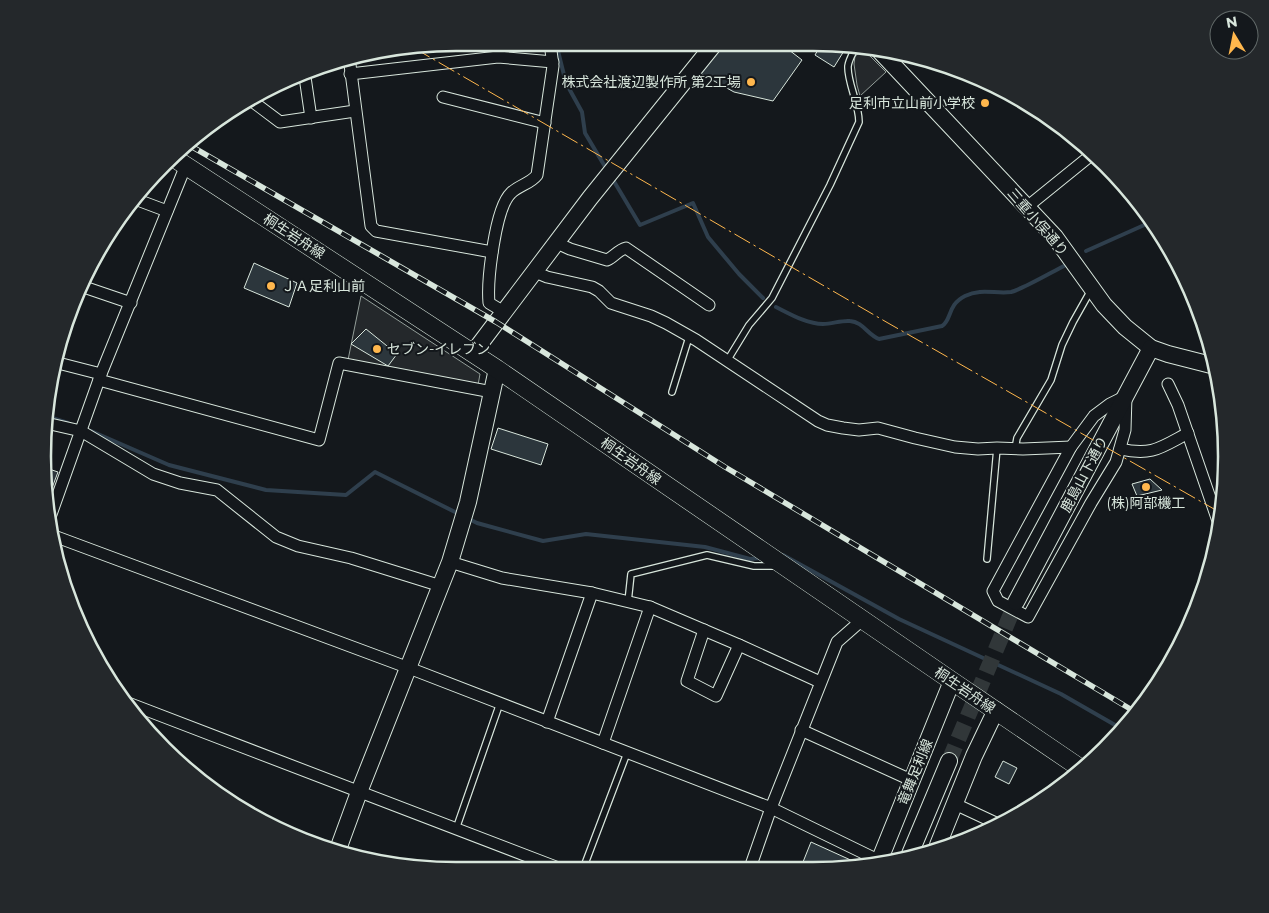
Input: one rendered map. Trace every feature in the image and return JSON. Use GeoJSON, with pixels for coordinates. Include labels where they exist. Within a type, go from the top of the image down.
{"type":"FeatureCollection","features":[{"type":"Feature","properties":{"kind":"main road","name":"桐生岩舟線"},"geometry":{"type":"LineString","coordinates":[[180,162],[497,369],[1075,765]]}},
{"type":"Feature","properties":{"kind":"street"},"geometry":{"type":"LineString","coordinates":[[504,312],[489,303],[492,252],[502,213],[511,193],[533,181],[537,175],[552,62],[551,51]]}},
{"type":"Feature","properties":{"kind":"street"},"geometry":{"type":"LineString","coordinates":[[473,353],[596,191],[708,51]]}},
{"type":"Feature","properties":{"kind":"street"},"geometry":{"type":"LineString","coordinates":[[350,74],[498,57],[552,62]]}},
{"type":"Feature","properties":{"kind":"street","name":"三重小俣通り"},"geometry":{"type":"LineString","coordinates":[[887,58],[1055,238],[1104,305],[1125,327],[1151,348],[1207,364]]}},
{"type":"Feature","properties":{"kind":"street"},"geometry":{"type":"LineString","coordinates":[[350,66],[371,226],[376,231],[492,252]]}},
{"type":"Feature","properties":{"kind":"street"},"geometry":{"type":"LineString","coordinates":[[305,80],[311,118]]}},
{"type":"Feature","properties":{"kind":"street"},"geometry":{"type":"LineString","coordinates":[[443,97],[544,123]]}},
{"type":"Feature","properties":{"kind":"street"},"geometry":{"type":"LineString","coordinates":[[257,104],[280,122],[355,110]]}},
{"type":"Feature","properties":{"kind":"street"},"geometry":{"type":"LineString","coordinates":[[1027,207],[1087,159]]}},
{"type":"Feature","properties":{"kind":"street"},"geometry":{"type":"LineString","coordinates":[[55,505],[100,377],[167,211],[180,162]]}},
{"type":"Feature","properties":{"kind":"street"},"geometry":{"type":"LineString","coordinates":[[142,202],[167,211]]}},
{"type":"Feature","properties":{"kind":"street"},"geometry":{"type":"LineString","coordinates":[[557,243],[607,260],[612,258],[621,249],[626,248],[709,304]]}},
{"type":"Feature","properties":{"kind":"street"},"geometry":{"type":"LineString","coordinates":[[535,272],[547,277],[592,287],[611,303],[651,316],[690,337],[818,422],[827,425],[859,430],[878,428],[955,447],[978,449],[1071,447]]}},
{"type":"Feature","properties":{"kind":"street"},"geometry":{"type":"LineString","coordinates":[[88,288],[131,303]]}},
{"type":"Feature","properties":{"kind":"street","name":"鹿島山下通り"},"geometry":{"type":"LineString","coordinates":[[1016,602],[1151,348]]}},
{"type":"Feature","properties":{"kind":"street"},"geometry":{"type":"LineString","coordinates":[[62,364],[319,440],[340,362],[492,392]]}},
{"type":"Feature","properties":{"kind":"street"},"geometry":{"type":"LineString","coordinates":[[340,844],[450,562],[468,502],[497,369]]}},
{"type":"Feature","properties":{"kind":"street"},"geometry":{"type":"LineString","coordinates":[[1168,384],[1215,497]]}},
{"type":"Feature","properties":{"kind":"street"},"geometry":{"type":"LineString","coordinates":[[1126,396],[1125,430],[1116,462],[1028,617],[998,601],[993,591],[1071,447],[1094,416],[1110,404],[1126,396]]}},
{"type":"Feature","properties":{"kind":"street"},"geometry":{"type":"LineString","coordinates":[[53,425],[81,431],[153,474],[180,483],[217,490],[276,537],[298,546],[351,558],[441,586]]}},
{"type":"Feature","properties":{"kind":"street"},"geometry":{"type":"LineString","coordinates":[[1120,449],[1138,453],[1154,451],[1188,433]]}},
{"type":"Feature","properties":{"kind":"street"},"geometry":{"type":"LineString","coordinates":[[59,538],[409,668],[771,808],[870,857]]}},
{"type":"Feature","properties":{"kind":"street"},"geometry":{"type":"LineString","coordinates":[[450,562],[502,578],[592,593],[650,607],[820,682]]}},
{"type":"Feature","properties":{"kind":"street"},"geometry":{"type":"LineString","coordinates":[[547,722],[592,593]]}},
{"type":"Feature","properties":{"kind":"street"},"geometry":{"type":"LineString","coordinates":[[603,743],[650,607]]}},
{"type":"Feature","properties":{"kind":"street"},"geometry":{"type":"LineString","coordinates":[[752,862],[801,730],[837,642],[862,620]]}},
{"type":"Feature","properties":{"kind":"street"},"geometry":{"type":"LineString","coordinates":[[704,630],[686,681],[716,696],[739,645]]}},
{"type":"Feature","properties":{"kind":"street","name":"竜舞足利線"},"geometry":{"type":"LineString","coordinates":[[883,855],[952,681]]}},
{"type":"Feature","properties":{"kind":"street"},"geometry":{"type":"LineString","coordinates":[[139,708],[543,862]]}},
{"type":"Feature","properties":{"kind":"street"},"geometry":{"type":"LineString","coordinates":[[940,841],[974,756],[996,710]]}},
{"type":"Feature","properties":{"kind":"street"},"geometry":{"type":"LineString","coordinates":[[801,730],[912,780]]}},
{"type":"Feature","properties":{"kind":"street"},"geometry":{"type":"LineString","coordinates":[[912,849],[949,761]]}},
{"type":"Feature","properties":{"kind":"street"},"geometry":{"type":"LineString","coordinates":[[955,804],[991,821]]}},
{"type":"Feature","properties":{"kind":"lane"},"geometry":{"type":"LineString","coordinates":[[727,361],[749,325],[772,298],[830,185],[858,122],[859,113],[848,68],[852,54]]}},
{"type":"Feature","properties":{"kind":"lane"},"geometry":{"type":"LineString","coordinates":[[1015,449],[1017,438],[1051,380],[1062,345],[1092,288]]}},
{"type":"Feature","properties":{"kind":"lane"},"geometry":{"type":"LineString","coordinates":[[672,392],[690,337]]}},
{"type":"Feature","properties":{"kind":"lane"},"geometry":{"type":"LineString","coordinates":[[987,559],[997,448]]}},
{"type":"Feature","properties":{"kind":"lane"},"geometry":{"type":"LineString","coordinates":[[628,602],[632,574],[682,560],[707,555],[754,566],[783,565]]}},
{"type":"Feature","properties":{"kind":"lane"},"geometry":{"type":"LineString","coordinates":[[456,829],[500,703]]}},
{"type":"Feature","properties":{"kind":"lane"},"geometry":{"type":"LineString","coordinates":[[586,862],[627,753]]}},
{"type":"Feature","properties":{"kind":"shaded area"},"geometry":{"type":"Polygon","coordinates":[[[858,54],[870,56],[886,72],[860,96],[854,64],[855,56],[858,54]]]}},
{"type":"Feature","properties":{"kind":"shaded area"},"geometry":{"type":"Polygon","coordinates":[[[361,296],[480,374],[478,385],[348,360],[361,296]]]}},
{"type":"Feature","properties":{"kind":"building","name":"株式会社渡辺製作所 第2工場"},"geometry":{"type":"Polygon","coordinates":[[[712,51],[790,51],[802,60],[773,101],[734,92],[696,71],[712,51]]]}},
{"type":"Feature","properties":{"kind":"building"},"geometry":{"type":"Polygon","coordinates":[[[817,51],[843,52],[834,67],[815,55],[817,51]]]}},
{"type":"Feature","properties":{"kind":"building","name":"ＪＡ足利山前"},"geometry":{"type":"Polygon","coordinates":[[[254,263],[297,283],[289,307],[244,288],[254,263]]]}},
{"type":"Feature","properties":{"kind":"building"},"geometry":{"type":"Polygon","coordinates":[[[366,329],[397,354],[388,366],[351,344],[366,329]]]}},
{"type":"Feature","properties":{"kind":"building"},"geometry":{"type":"Polygon","coordinates":[[[498,428],[548,444],[541,465],[491,449],[498,428]]]}},
{"type":"Feature","properties":{"kind":"building"},"geometry":{"type":"Polygon","coordinates":[[[52,470],[58,472],[52,487],[52,470]]]}},
{"type":"Feature","properties":{"kind":"building","name":"(株)阿部機工"},"geometry":{"type":"Polygon","coordinates":[[[1150,479],[1162,490],[1137,496],[1132,484],[1150,479]]]}},
{"type":"Feature","properties":{"kind":"building"},"geometry":{"type":"Polygon","coordinates":[[[1003,761],[1017,768],[1009,784],[995,777],[1003,761]]]}},
{"type":"Feature","properties":{"kind":"building"},"geometry":{"type":"Polygon","coordinates":[[[811,842],[850,860],[839,861],[803,862],[811,842]]]}},
{"type":"Feature","properties":{"kind":"waterway"},"geometry":{"type":"LineString","coordinates":[[558,51],[566,83],[582,112],[585,133],[607,170]]}},
{"type":"Feature","properties":{"kind":"waterway"},"geometry":{"type":"LineString","coordinates":[[612,178],[640,225],[693,203],[708,237],[739,274],[763,298]]}},
{"type":"Feature","properties":{"kind":"waterway"},"geometry":{"type":"LineString","coordinates":[[1086,251],[1145,225]]}},
{"type":"Feature","properties":{"kind":"waterway"},"geometry":{"type":"LineString","coordinates":[[776,307],[817,324],[854,322],[879,339],[942,326],[955,304],[965,296],[977,292],[1011,292],[1064,266]]}},
{"type":"Feature","properties":{"kind":"waterway"},"geometry":{"type":"LineString","coordinates":[[53,418],[68,423]]}},
{"type":"Feature","properties":{"kind":"waterway"},"geometry":{"type":"LineString","coordinates":[[91,431],[169,465],[266,490],[346,495],[375,472],[461,515]]}},
{"type":"Feature","properties":{"kind":"waterway"},"geometry":{"type":"LineString","coordinates":[[467,518],[477,523],[543,541],[586,534],[705,547],[750,559],[761,558]]}},
{"type":"Feature","properties":{"kind":"waterway"},"geometry":{"type":"LineString","coordinates":[[780,555],[899,619],[1061,694],[1116,725]]}},
{"type":"Feature","properties":{"kind":"tunnel"},"geometry":{"type":"LineString","coordinates":[[949,761],[1016,602]]}},
{"type":"Feature","properties":{"kind":"railway"},"geometry":{"type":"LineString","coordinates":[[194,148],[496,322],[725,467],[1130,709]]}},
{"type":"Feature","properties":{"kind":"power"},"geometry":{"type":"LineString","coordinates":[[422,53],[888,323],[1214,509]]}},
{"type":"Feature","properties":{"kind":"place","name":"株式会社渡辺製作所 第2工場"},"geometry":{"type":"Point","coordinates":[751,82]}},
{"type":"Feature","properties":{"kind":"place","name":"足利市立山前小学校"},"geometry":{"type":"Point","coordinates":[985,103]}},
{"type":"Feature","properties":{"kind":"place","name":"ＪＡ足利山前"},"geometry":{"type":"Point","coordinates":[271,286]}},
{"type":"Feature","properties":{"kind":"place","name":"セブン-イレブン"},"geometry":{"type":"Point","coordinates":[377,349]}},
{"type":"Feature","properties":{"kind":"place","name":"(株)阿部機工"},"geometry":{"type":"Point","coordinates":[1146,487]}}]}
